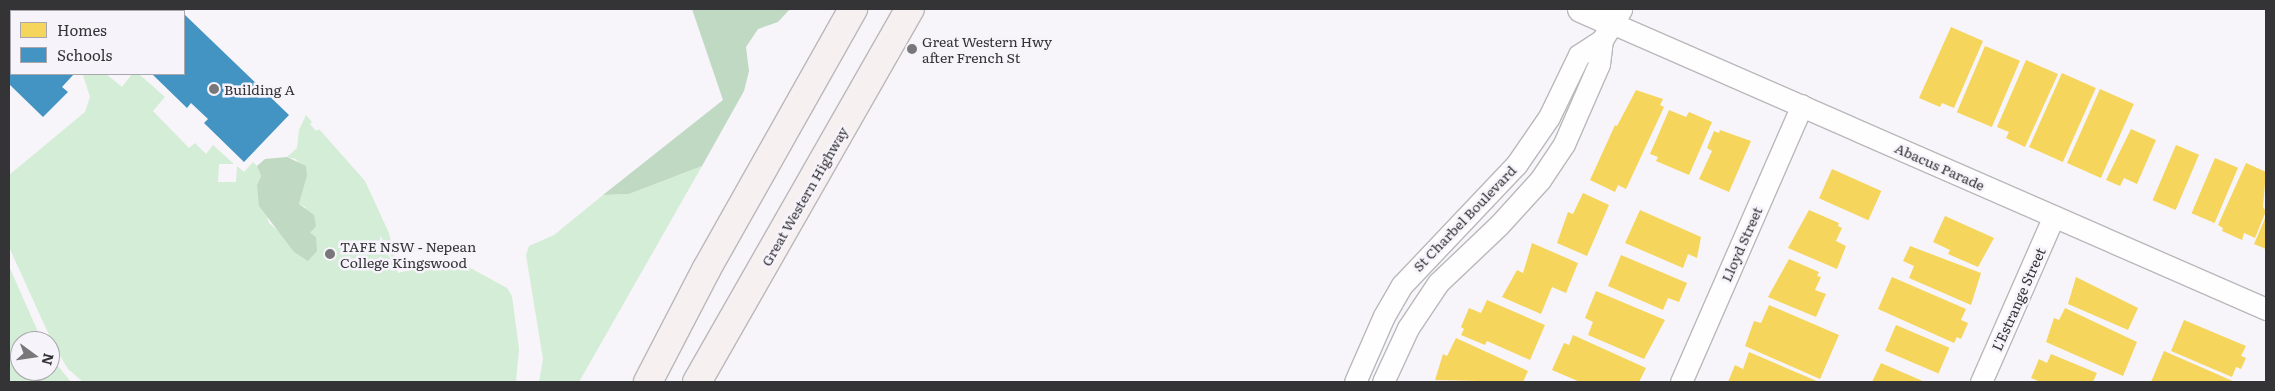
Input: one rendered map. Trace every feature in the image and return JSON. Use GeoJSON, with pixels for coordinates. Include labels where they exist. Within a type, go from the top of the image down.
{"type":"FeatureCollection","features":[{"type":"Feature","properties":{"kind":"highway"},"geometry":{"type":"LineString","coordinates":[[648,382],[706,270],[853,9]]}},
{"type":"Feature","properties":{"kind":"highway","name":"Great Western Highway"},"geometry":{"type":"LineString","coordinates":[[697,382],[910,9]]}},
{"type":"Feature","properties":{"kind":"street"},"geometry":{"type":"LineString","coordinates":[[1581,9],[1612,24]]}},
{"type":"Feature","properties":{"kind":"street","name":"Abacus Parade"},"geometry":{"type":"LineString","coordinates":[[1612,24],[2266,309]]}},
{"type":"Feature","properties":{"kind":"street","name":"St Charbel Boulevard"},"geometry":{"type":"LineString","coordinates":[[1355,382],[1384,316],[1402,285],[1516,165],[1549,117],[1579,54],[1612,24]]}},
{"type":"Feature","properties":{"kind":"street","name":"St Charbel Boulevard"},"geometry":{"type":"LineString","coordinates":[[1383,382],[1408,328],[1438,283],[1499,225],[1540,180],[1564,144],[1600,64],[1612,24]]}},
{"type":"Feature","properties":{"kind":"street","name":"Lloyd Street"},"geometry":{"type":"LineString","coordinates":[[1681,382],[1802,106]]}},
{"type":"Feature","properties":{"kind":"street","name":"L'Estrange Street"},"geometry":{"type":"LineString","coordinates":[[1981,382],[2054,216]]}},
{"type":"Feature","properties":{"kind":"green space"},"geometry":{"type":"Polygon","coordinates":[[[692,9],[790,9],[778,22],[758,29],[746,47],[749,71],[744,91],[702,166],[629,194],[603,195],[723,100],[692,9]]]}},
{"type":"Feature","properties":{"kind":"green space"},"geometry":{"type":"Polygon","coordinates":[[[83,75],[107,75],[122,87],[131,75],[140,75],[165,97],[153,111],[189,148],[195,143],[206,154],[213,145],[234,164],[219,164],[218,182],[236,182],[237,166],[244,172],[253,162],[257,166],[261,176],[257,185],[269,223],[285,237],[294,251],[310,233],[305,207],[299,204],[307,176],[296,159],[287,157],[297,148],[299,130],[306,115],[316,131],[319,129],[365,181],[389,233],[398,273],[454,259],[507,288],[512,296],[519,349],[516,382],[83,382],[68,369],[60,356],[60,331],[47,331],[9,247],[9,175],[85,112],[90,97],[83,75]]]}},
{"type":"Feature","properties":{"kind":"green space"},"geometry":{"type":"Polygon","coordinates":[[[287,157],[306,166],[307,176],[299,204],[314,215],[316,226],[310,233],[316,237],[317,251],[308,261],[294,252],[259,206],[257,185],[261,176],[257,166],[265,159],[287,157]]]}},
{"type":"Feature","properties":{"kind":"green space"},"geometry":{"type":"Polygon","coordinates":[[[702,166],[579,382],[539,382],[543,359],[526,255],[529,246],[554,235],[603,195],[629,194],[702,166]]]}},
{"type":"Feature","properties":{"kind":"green space"},"geometry":{"type":"Polygon","coordinates":[[[9,266],[38,331],[10,331],[10,381],[60,381],[60,368],[71,382],[9,382],[9,266]]]}},
{"type":"Feature","properties":{"kind":"building: Homes"},"geometry":{"type":"Polygon","coordinates":[[[1951,27],[1983,41],[1954,108],[1942,103],[1940,107],[1919,98],[1951,27]]]}},
{"type":"Feature","properties":{"kind":"building: Homes"},"geometry":{"type":"Polygon","coordinates":[[[1985,46],[2020,61],[1992,127],[1957,112],[1985,46]]]}},
{"type":"Feature","properties":{"kind":"building: Homes"},"geometry":{"type":"Polygon","coordinates":[[[2026,60],[2058,74],[2025,147],[2006,138],[2009,132],[1997,127],[2026,60]]]}},
{"type":"Feature","properties":{"kind":"building: Homes"},"geometry":{"type":"Polygon","coordinates":[[[2062,73],[2096,88],[2063,162],[2029,147],[2062,73]]]}},
{"type":"Feature","properties":{"kind":"building: Homes"},"geometry":{"type":"Polygon","coordinates":[[[2100,89],[2134,104],[2101,178],[2067,163],[2100,89]]]}},
{"type":"Feature","properties":{"kind":"building: Homes"},"geometry":{"type":"Polygon","coordinates":[[[1636,90],[1663,99],[1660,105],[1664,107],[1626,189],[1618,185],[1615,192],[1590,180],[1615,125],[1617,126],[1636,90]]]}},
{"type":"Feature","properties":{"kind":"building: Homes"},"geometry":{"type":"Polygon","coordinates":[[[1669,110],[1686,117],[1689,112],[1712,122],[1689,175],[1656,161],[1658,157],[1650,154],[1669,110]]]}},
{"type":"Feature","properties":{"kind":"building: Homes"},"geometry":{"type":"Polygon","coordinates":[[[2131,129],[2156,140],[2137,184],[2124,178],[2120,186],[2106,180],[2131,129]]]}},
{"type":"Feature","properties":{"kind":"building: Homes"},"geometry":{"type":"Polygon","coordinates":[[[1720,130],[1751,141],[1729,192],[1699,179],[1712,151],[1707,148],[1714,131],[1719,133],[1720,130]]]}},
{"type":"Feature","properties":{"kind":"building: Homes"},"geometry":{"type":"Polygon","coordinates":[[[2176,145],[2199,155],[2176,210],[2153,200],[2176,145]]]}},
{"type":"Feature","properties":{"kind":"building: Homes"},"geometry":{"type":"Polygon","coordinates":[[[2215,158],[2238,168],[2215,223],[2192,213],[2215,158]]]}},
{"type":"Feature","properties":{"kind":"building: Homes"},"geometry":{"type":"Polygon","coordinates":[[[2246,163],[2266,172],[2263,207],[2266,211],[2255,238],[2244,233],[2242,240],[2222,231],[2223,228],[2218,225],[2246,163]]]}},
{"type":"Feature","properties":{"kind":"building: Homes"},"geometry":{"type":"Polygon","coordinates":[[[1832,169],[1881,191],[1868,220],[1819,198],[1832,169]]]}},
{"type":"Feature","properties":{"kind":"building: Homes"},"geometry":{"type":"Polygon","coordinates":[[[1583,193],[1609,205],[1587,256],[1557,243],[1568,212],[1573,214],[1583,193]]]}},
{"type":"Feature","properties":{"kind":"building: Homes"},"geometry":{"type":"Polygon","coordinates":[[[1640,210],[1701,237],[1697,258],[1688,254],[1683,268],[1625,243],[1640,210]]]}},
{"type":"Feature","properties":{"kind":"building: Homes"},"geometry":{"type":"Polygon","coordinates":[[[1809,210],[1839,223],[1838,226],[1842,228],[1836,241],[1846,246],[1837,269],[1788,248],[1809,210]]]}},
{"type":"Feature","properties":{"kind":"building: Homes"},"geometry":{"type":"Polygon","coordinates":[[[1945,216],[1994,238],[1978,267],[1948,254],[1950,250],[1933,242],[1945,216]]]}},
{"type":"Feature","properties":{"kind":"building: Homes"},"geometry":{"type":"Polygon","coordinates":[[[2266,216],[2266,249],[2254,244],[2266,216]]]}},
{"type":"Feature","properties":{"kind":"building: Homes"},"geometry":{"type":"Polygon","coordinates":[[[1532,243],[1578,263],[1566,293],[1552,287],[1541,314],[1502,297],[1517,270],[1523,273],[1532,243]]]}},
{"type":"Feature","properties":{"kind":"building: Homes"},"geometry":{"type":"Polygon","coordinates":[[[1910,246],[1981,273],[1971,305],[1909,278],[1914,266],[1903,261],[1910,246]]]}},
{"type":"Feature","properties":{"kind":"building: Homes"},"geometry":{"type":"Polygon","coordinates":[[[1621,255],[1687,283],[1679,302],[1668,298],[1663,310],[1608,286],[1621,255]]]}},
{"type":"Feature","properties":{"kind":"building: Homes"},"geometry":{"type":"Polygon","coordinates":[[[1789,259],[1819,272],[1817,276],[1821,277],[1815,290],[1826,294],[1816,317],[1768,297],[1789,259]]]}},
{"type":"Feature","properties":{"kind":"building: Homes"},"geometry":{"type":"Polygon","coordinates":[[[1892,277],[1966,309],[1961,320],[1968,323],[1961,339],[1957,337],[1954,343],[1878,309],[1892,277]]]}},
{"type":"Feature","properties":{"kind":"building: Homes"},"geometry":{"type":"Polygon","coordinates":[[[2076,277],[2138,308],[2128,330],[2068,304],[2076,277]]]}},
{"type":"Feature","properties":{"kind":"building: Homes"},"geometry":{"type":"Polygon","coordinates":[[[1596,291],[1665,320],[1644,359],[1588,335],[1593,322],[1585,318],[1596,291]]]}},
{"type":"Feature","properties":{"kind":"building: Homes"},"geometry":{"type":"Polygon","coordinates":[[[1487,300],[1545,325],[1530,360],[1487,341],[1485,345],[1461,335],[1464,329],[1461,327],[1469,308],[1481,313],[1487,300]]]}},
{"type":"Feature","properties":{"kind":"building: Homes"},"geometry":{"type":"Polygon","coordinates":[[[1769,305],[1839,335],[1820,379],[1745,346],[1754,321],[1761,323],[1769,305]]]}},
{"type":"Feature","properties":{"kind":"building: Homes"},"geometry":{"type":"Polygon","coordinates":[[[2065,308],[2137,342],[2123,376],[2046,342],[2054,318],[2059,320],[2065,308]]]}},
{"type":"Feature","properties":{"kind":"building: Homes"},"geometry":{"type":"Polygon","coordinates":[[[2184,320],[2246,346],[2241,356],[2246,358],[2241,369],[2236,367],[2232,377],[2171,351],[2184,320]]]}},
{"type":"Feature","properties":{"kind":"building: Homes"},"geometry":{"type":"Polygon","coordinates":[[[1896,325],[1949,348],[1938,373],[1885,351],[1896,325]]]}},
{"type":"Feature","properties":{"kind":"building: Homes"},"geometry":{"type":"Polygon","coordinates":[[[1573,335],[1646,368],[1639,382],[1580,382],[1552,370],[1564,343],[1569,345],[1573,335]]]}},
{"type":"Feature","properties":{"kind":"building: Homes"},"geometry":{"type":"Polygon","coordinates":[[[1456,338],[1528,371],[1523,382],[1435,380],[1443,354],[1447,356],[1456,338]]]}},
{"type":"Feature","properties":{"kind":"building: Homes"},"geometry":{"type":"Polygon","coordinates":[[[2164,351],[2235,382],[2151,382],[2164,351]]]}},
{"type":"Feature","properties":{"kind":"building: Homes"},"geometry":{"type":"Polygon","coordinates":[[[1749,352],[1819,382],[1728,382],[1735,365],[1743,369],[1749,352]]]}},
{"type":"Feature","properties":{"kind":"building: Homes"},"geometry":{"type":"Polygon","coordinates":[[[2051,354],[2097,373],[2093,382],[2041,382],[2031,378],[2039,359],[2047,363],[2051,354]]]}},
{"type":"Feature","properties":{"kind":"building: Homes"},"geometry":{"type":"Polygon","coordinates":[[[1881,363],[1925,382],[1872,382],[1881,363]]]}},
{"type":"Feature","properties":{"kind":"building: Schools"},"geometry":{"type":"Polygon","coordinates":[[[9,9],[14,10],[10,10],[10,75],[73,75],[62,87],[68,92],[43,117],[9,84],[9,9]]]}},
{"type":"Feature","properties":{"kind":"building: Schools"},"geometry":{"type":"Polygon","coordinates":[[[84,9],[178,9],[178,10],[84,9]]]}},
{"type":"Feature","properties":{"kind":"building: Schools","name":"Building A"},"geometry":{"type":"Polygon","coordinates":[[[185,15],[289,115],[244,162],[204,123],[208,119],[191,103],[187,108],[153,75],[185,75],[185,15]]]}},
{"type":"Feature","properties":{"kind":"place","name":"Great Western Hwy after French St"},"geometry":{"type":"Point","coordinates":[912,49]}},
{"type":"Feature","properties":{"kind":"place","name":"Building A"},"geometry":{"type":"Point","coordinates":[214,89]}},
{"type":"Feature","properties":{"kind":"place","name":"TAFE NSW - Nepean College Kingswood"},"geometry":{"type":"Point","coordinates":[330,254]}}]}
